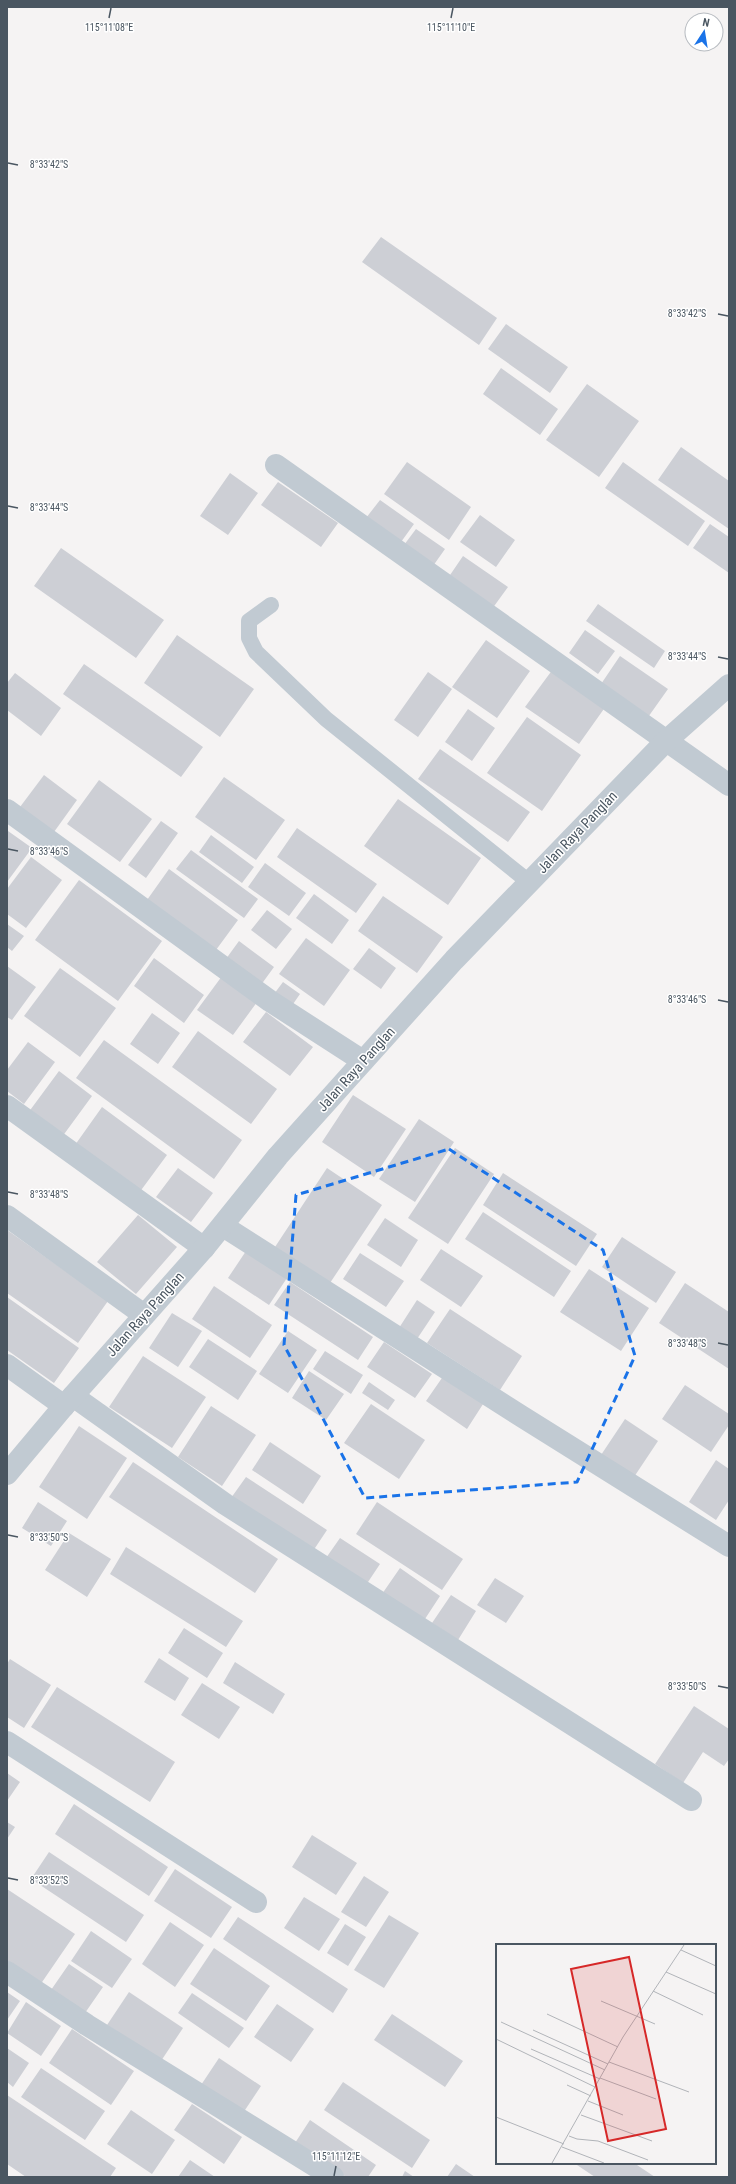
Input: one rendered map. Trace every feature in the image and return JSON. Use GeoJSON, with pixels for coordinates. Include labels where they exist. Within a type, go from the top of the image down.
{"type":"FeatureCollection","features":[{"type":"Feature","properties":{"kind":"street"},"geometry":{"type":"LineString","coordinates":[[276,465],[729,785]]}},
{"type":"Feature","properties":{"kind":"street","name":"Jalan Raya Panglan"},"geometry":{"type":"LineString","coordinates":[[7,1474],[223,1226],[278,1156],[454,960],[666,741],[729,685]]}},
{"type":"Feature","properties":{"kind":"street"},"geometry":{"type":"LineString","coordinates":[[7,810],[270,1001],[363,1061]]}},
{"type":"Feature","properties":{"kind":"street"},"geometry":{"type":"LineString","coordinates":[[7,1106],[204,1248]]}},
{"type":"Feature","properties":{"kind":"street"},"geometry":{"type":"LineString","coordinates":[[7,1216],[144,1315]]}},
{"type":"Feature","properties":{"kind":"street"},"geometry":{"type":"LineString","coordinates":[[223,1226],[481,1391],[729,1546]]}},
{"type":"Feature","properties":{"kind":"street"},"geometry":{"type":"LineString","coordinates":[[7,1365],[69,1401],[225,1504],[692,1800]]}},
{"type":"Feature","properties":{"kind":"street"},"geometry":{"type":"LineString","coordinates":[[7,1742],[256,1902]]}},
{"type":"Feature","properties":{"kind":"street"},"geometry":{"type":"LineString","coordinates":[[7,1972],[87,2025],[333,2177]]}},
{"type":"Feature","properties":{"kind":"lane"},"geometry":{"type":"LineString","coordinates":[[271,605],[249,621],[249,638],[256,652],[326,719],[529,882]]}},
{"type":"Feature","properties":{"kind":"highlighted area"},"geometry":{"type":"Polygon","coordinates":[[[449,1149],[603,1250],[635,1356],[577,1482],[365,1498],[284,1345],[296,1195],[449,1149]]]}},
{"type":"Feature","properties":{"kind":"building"},"geometry":{"type":"Polygon","coordinates":[[[381,237],[497,318],[479,345],[362,262],[381,237]]]}},
{"type":"Feature","properties":{"kind":"building"},"geometry":{"type":"Polygon","coordinates":[[[506,324],[568,367],[550,393],[488,349],[506,324]]]}},
{"type":"Feature","properties":{"kind":"building"},"geometry":{"type":"Polygon","coordinates":[[[501,368],[558,409],[540,435],[483,394],[501,368]]]}},
{"type":"Feature","properties":{"kind":"building"},"geometry":{"type":"Polygon","coordinates":[[[587,384],[639,421],[599,477],[546,440],[587,384]]]}},
{"type":"Feature","properties":{"kind":"building"},"geometry":{"type":"Polygon","coordinates":[[[681,447],[729,481],[729,529],[658,480],[681,447]]]}},
{"type":"Feature","properties":{"kind":"building"},"geometry":{"type":"Polygon","coordinates":[[[407,462],[471,507],[449,540],[384,494],[407,462]]]}},
{"type":"Feature","properties":{"kind":"building"},"geometry":{"type":"Polygon","coordinates":[[[623,462],[705,521],[688,546],[605,488],[623,462]]]}},
{"type":"Feature","properties":{"kind":"building"},"geometry":{"type":"Polygon","coordinates":[[[230,473],[258,493],[228,535],[200,516],[230,473]]]}},
{"type":"Feature","properties":{"kind":"building"},"geometry":{"type":"Polygon","coordinates":[[[278,482],[338,523],[321,547],[261,505],[278,482]]]}},
{"type":"Feature","properties":{"kind":"building"},"geometry":{"type":"Polygon","coordinates":[[[380,500],[414,524],[401,542],[366,518],[380,500]]]}},
{"type":"Feature","properties":{"kind":"building"},"geometry":{"type":"Polygon","coordinates":[[[480,515],[515,540],[496,567],[460,542],[480,515]]]}},
{"type":"Feature","properties":{"kind":"building"},"geometry":{"type":"Polygon","coordinates":[[[710,524],[729,537],[729,573],[693,548],[710,524]]]}},
{"type":"Feature","properties":{"kind":"building"},"geometry":{"type":"Polygon","coordinates":[[[416,529],[445,549],[433,566],[404,545],[416,529]]]}},
{"type":"Feature","properties":{"kind":"building"},"geometry":{"type":"Polygon","coordinates":[[[61,548],[164,620],[136,658],[34,586],[61,548]]]}},
{"type":"Feature","properties":{"kind":"building"},"geometry":{"type":"Polygon","coordinates":[[[463,556],[508,587],[492,609],[448,578],[463,556]]]}},
{"type":"Feature","properties":{"kind":"building"},"geometry":{"type":"Polygon","coordinates":[[[598,604],[665,651],[654,668],[586,621],[598,604]]]}},
{"type":"Feature","properties":{"kind":"building"},"geometry":{"type":"Polygon","coordinates":[[[585,630],[615,651],[598,674],[569,653],[585,630]]]}},
{"type":"Feature","properties":{"kind":"building"},"geometry":{"type":"Polygon","coordinates":[[[177,635],[254,689],[220,737],[144,683],[177,635]]]}},
{"type":"Feature","properties":{"kind":"building"},"geometry":{"type":"Polygon","coordinates":[[[486,640],[530,671],[497,718],[452,687],[486,640]]]}},
{"type":"Feature","properties":{"kind":"building"},"geometry":{"type":"Polygon","coordinates":[[[620,656],[668,689],[646,720],[599,687],[620,656]]]}},
{"type":"Feature","properties":{"kind":"building"},"geometry":{"type":"Polygon","coordinates":[[[84,664],[203,747],[181,777],[63,694],[84,664]]]}},
{"type":"Feature","properties":{"kind":"building"},"geometry":{"type":"Polygon","coordinates":[[[553,669],[606,706],[579,744],[525,707],[553,669]]]}},
{"type":"Feature","properties":{"kind":"building"},"geometry":{"type":"Polygon","coordinates":[[[428,672],[452,689],[418,737],[394,720],[428,672]]]}},
{"type":"Feature","properties":{"kind":"building"},"geometry":{"type":"Polygon","coordinates":[[[15,673],[61,708],[41,736],[7,710],[7,683],[15,673]]]}},
{"type":"Feature","properties":{"kind":"building"},"geometry":{"type":"Polygon","coordinates":[[[468,709],[495,728],[472,761],[445,742],[468,709]]]}},
{"type":"Feature","properties":{"kind":"building"},"geometry":{"type":"Polygon","coordinates":[[[527,717],[581,755],[542,811],[487,773],[527,717]]]}},
{"type":"Feature","properties":{"kind":"building"},"geometry":{"type":"Polygon","coordinates":[[[440,749],[530,812],[508,842],[418,779],[440,749]]]}},
{"type":"Feature","properties":{"kind":"building"},"geometry":{"type":"Polygon","coordinates":[[[44,775],[77,800],[54,832],[20,807],[44,775]]]}},
{"type":"Feature","properties":{"kind":"building"},"geometry":{"type":"Polygon","coordinates":[[[224,777],[285,820],[256,860],[195,817],[224,777]]]}},
{"type":"Feature","properties":{"kind":"building"},"geometry":{"type":"Polygon","coordinates":[[[99,780],[152,819],[120,862],[67,824],[99,780]]]}},
{"type":"Feature","properties":{"kind":"building"},"geometry":{"type":"Polygon","coordinates":[[[398,799],[481,858],[448,905],[364,846],[398,799]]]}},
{"type":"Feature","properties":{"kind":"building"},"geometry":{"type":"Polygon","coordinates":[[[161,821],[178,833],[146,878],[128,865],[161,821]]]}},
{"type":"Feature","properties":{"kind":"building"},"geometry":{"type":"Polygon","coordinates":[[[297,828],[377,884],[356,913],[277,857],[297,828]]]}},
{"type":"Feature","properties":{"kind":"building"},"geometry":{"type":"Polygon","coordinates":[[[8,831],[32,848],[7,882],[7,832],[8,831]]]}},
{"type":"Feature","properties":{"kind":"building"},"geometry":{"type":"Polygon","coordinates":[[[211,835],[254,867],[242,883],[199,852],[211,835]]]}},
{"type":"Feature","properties":{"kind":"building"},"geometry":{"type":"Polygon","coordinates":[[[191,850],[258,899],[244,918],[176,869],[191,850]]]}},
{"type":"Feature","properties":{"kind":"building"},"geometry":{"type":"Polygon","coordinates":[[[31,857],[62,880],[26,928],[7,914],[7,889],[31,857]]]}},
{"type":"Feature","properties":{"kind":"building"},"geometry":{"type":"Polygon","coordinates":[[[265,863],[306,893],[289,916],[248,887],[265,863]]]}},
{"type":"Feature","properties":{"kind":"building"},"geometry":{"type":"Polygon","coordinates":[[[169,869],[238,920],[216,950],[147,900],[169,869]]]}},
{"type":"Feature","properties":{"kind":"building"},"geometry":{"type":"Polygon","coordinates":[[[79,880],[162,941],[118,1001],[35,940],[79,880]]]}},
{"type":"Feature","properties":{"kind":"building"},"geometry":{"type":"Polygon","coordinates":[[[314,894],[349,920],[332,944],[296,918],[314,894]]]}},
{"type":"Feature","properties":{"kind":"building"},"geometry":{"type":"Polygon","coordinates":[[[383,896],[443,937],[417,973],[358,931],[383,896]]]}},
{"type":"Feature","properties":{"kind":"building"},"geometry":{"type":"Polygon","coordinates":[[[267,910],[292,929],[276,949],[251,930],[267,910]]]}},
{"type":"Feature","properties":{"kind":"building"},"geometry":{"type":"Polygon","coordinates":[[[7,924],[24,936],[12,951],[7,947],[7,924]]]}},
{"type":"Feature","properties":{"kind":"building"},"geometry":{"type":"Polygon","coordinates":[[[306,938],[350,970],[324,1006],[279,974],[306,938]]]}},
{"type":"Feature","properties":{"kind":"building"},"geometry":{"type":"Polygon","coordinates":[[[239,941],[274,967],[258,989],[223,963],[239,941]]]}},
{"type":"Feature","properties":{"kind":"building"},"geometry":{"type":"Polygon","coordinates":[[[369,948],[396,968],[381,989],[353,969],[369,948]]]}},
{"type":"Feature","properties":{"kind":"building"},"geometry":{"type":"Polygon","coordinates":[[[154,958],[204,995],[184,1023],[134,986],[154,958]]]}},
{"type":"Feature","properties":{"kind":"building"},"geometry":{"type":"Polygon","coordinates":[[[7,966],[36,987],[12,1020],[7,1017],[7,966]]]}},
{"type":"Feature","properties":{"kind":"building"},"geometry":{"type":"Polygon","coordinates":[[[60,968],[116,1008],[80,1057],[24,1016],[60,968]]]}},
{"type":"Feature","properties":{"kind":"building"},"geometry":{"type":"Polygon","coordinates":[[[225,972],[260,998],[233,1035],[197,1010],[225,972]]]}},
{"type":"Feature","properties":{"kind":"building"},"geometry":{"type":"Polygon","coordinates":[[[283,982],[300,994],[291,1007],[274,994],[283,982]]]}},
{"type":"Feature","properties":{"kind":"building"},"geometry":{"type":"Polygon","coordinates":[[[266,1012],[313,1047],[290,1076],[243,1042],[266,1012]]]}},
{"type":"Feature","properties":{"kind":"building"},"geometry":{"type":"Polygon","coordinates":[[[152,1013],[180,1033],[158,1064],[130,1044],[152,1013]]]}},
{"type":"Feature","properties":{"kind":"building"},"geometry":{"type":"Polygon","coordinates":[[[198,1031],[277,1089],[251,1124],[172,1067],[198,1031]]]}},
{"type":"Feature","properties":{"kind":"building"},"geometry":{"type":"Polygon","coordinates":[[[104,1040],[242,1140],[214,1179],[76,1078],[104,1040]]]}},
{"type":"Feature","properties":{"kind":"building"},"geometry":{"type":"Polygon","coordinates":[[[28,1042],[55,1062],[24,1104],[7,1091],[7,1070],[28,1042]]]}},
{"type":"Feature","properties":{"kind":"building"},"geometry":{"type":"Polygon","coordinates":[[[59,1071],[92,1096],[62,1137],[28,1113],[59,1071]]]}},
{"type":"Feature","properties":{"kind":"building"},"geometry":{"type":"Polygon","coordinates":[[[353,1095],[406,1129],[374,1177],[322,1142],[353,1095]]]}},
{"type":"Feature","properties":{"kind":"building"},"geometry":{"type":"Polygon","coordinates":[[[102,1107],[167,1155],[139,1193],[75,1145],[102,1107]]]}},
{"type":"Feature","properties":{"kind":"building"},"geometry":{"type":"Polygon","coordinates":[[[419,1119],[454,1142],[415,1202],[379,1179],[419,1119]]]}},
{"type":"Feature","properties":{"kind":"building"},"geometry":{"type":"Polygon","coordinates":[[[455,1148],[494,1174],[448,1244],[408,1218],[455,1148]]]}},
{"type":"Feature","properties":{"kind":"building"},"geometry":{"type":"Polygon","coordinates":[[[178,1168],[213,1193],[191,1222],[156,1197],[178,1168]]]}},
{"type":"Feature","properties":{"kind":"building"},"geometry":{"type":"Polygon","coordinates":[[[327,1168],[382,1205],[330,1283],[275,1247],[327,1168]]]}},
{"type":"Feature","properties":{"kind":"building"},"geometry":{"type":"Polygon","coordinates":[[[503,1173],[597,1234],[576,1266],[483,1205],[503,1173]]]}},
{"type":"Feature","properties":{"kind":"building"},"geometry":{"type":"Polygon","coordinates":[[[483,1212],[571,1271],[554,1297],[465,1239],[483,1212]]]}},
{"type":"Feature","properties":{"kind":"building"},"geometry":{"type":"Polygon","coordinates":[[[138,1215],[177,1247],[136,1294],[97,1262],[138,1215]]]}},
{"type":"Feature","properties":{"kind":"building"},"geometry":{"type":"Polygon","coordinates":[[[385,1218],[418,1240],[401,1267],[367,1245],[385,1218]]]}},
{"type":"Feature","properties":{"kind":"building"},"geometry":{"type":"Polygon","coordinates":[[[7,1230],[108,1301],[78,1343],[7,1293],[7,1230]]]}},
{"type":"Feature","properties":{"kind":"building"},"geometry":{"type":"Polygon","coordinates":[[[622,1237],[676,1272],[656,1303],[602,1267],[622,1237]]]}},
{"type":"Feature","properties":{"kind":"building"},"geometry":{"type":"Polygon","coordinates":[[[441,1249],[483,1276],[461,1307],[420,1280],[441,1249]]]}},
{"type":"Feature","properties":{"kind":"building"},"geometry":{"type":"Polygon","coordinates":[[[246,1251],[287,1278],[269,1305],[228,1278],[246,1251]]]}},
{"type":"Feature","properties":{"kind":"building"},"geometry":{"type":"Polygon","coordinates":[[[360,1253],[404,1281],[386,1307],[343,1279],[360,1253]]]}},
{"type":"Feature","properties":{"kind":"building"},"geometry":{"type":"Polygon","coordinates":[[[589,1269],[649,1308],[621,1351],[560,1312],[589,1269]]]}},
{"type":"Feature","properties":{"kind":"building"},"geometry":{"type":"Polygon","coordinates":[[[290,1282],[373,1337],[358,1360],[274,1305],[290,1282]]]}},
{"type":"Feature","properties":{"kind":"building"},"geometry":{"type":"Polygon","coordinates":[[[685,1283],[729,1312],[729,1369],[659,1323],[685,1283]]]}},
{"type":"Feature","properties":{"kind":"building"},"geometry":{"type":"Polygon","coordinates":[[[214,1286],[272,1325],[250,1358],[192,1319],[214,1286]]]}},
{"type":"Feature","properties":{"kind":"building"},"geometry":{"type":"Polygon","coordinates":[[[7,1297],[79,1348],[54,1383],[7,1350],[7,1297]]]}},
{"type":"Feature","properties":{"kind":"building"},"geometry":{"type":"Polygon","coordinates":[[[417,1300],[435,1312],[417,1339],[399,1328],[417,1300]]]}},
{"type":"Feature","properties":{"kind":"building"},"geometry":{"type":"Polygon","coordinates":[[[450,1309],[522,1356],[500,1390],[427,1343],[450,1309]]]}},
{"type":"Feature","properties":{"kind":"building"},"geometry":{"type":"Polygon","coordinates":[[[172,1313],[202,1331],[178,1367],[149,1348],[172,1313]]]}},
{"type":"Feature","properties":{"kind":"building"},"geometry":{"type":"Polygon","coordinates":[[[288,1331],[317,1350],[288,1393],[259,1374],[288,1331]]]}},
{"type":"Feature","properties":{"kind":"building"},"geometry":{"type":"Polygon","coordinates":[[[208,1339],[257,1371],[238,1400],[189,1367],[208,1339]]]}},
{"type":"Feature","properties":{"kind":"building"},"geometry":{"type":"Polygon","coordinates":[[[384,1342],[432,1374],[415,1398],[367,1367],[384,1342]]]}},
{"type":"Feature","properties":{"kind":"building"},"geometry":{"type":"Polygon","coordinates":[[[325,1351],[363,1375],[351,1394],[313,1369],[325,1351]]]}},
{"type":"Feature","properties":{"kind":"building"},"geometry":{"type":"Polygon","coordinates":[[[143,1356],[206,1397],[172,1448],[109,1407],[143,1356]]]}},
{"type":"Feature","properties":{"kind":"building"},"geometry":{"type":"Polygon","coordinates":[[[309,1371],[344,1394],[326,1420],[292,1398],[309,1371]]]}},
{"type":"Feature","properties":{"kind":"building"},"geometry":{"type":"Polygon","coordinates":[[[444,1375],[485,1401],[467,1429],[426,1401],[444,1375]]]}},
{"type":"Feature","properties":{"kind":"building"},"geometry":{"type":"Polygon","coordinates":[[[369,1382],[395,1400],[388,1410],[362,1393],[369,1382]]]}},
{"type":"Feature","properties":{"kind":"building"},"geometry":{"type":"Polygon","coordinates":[[[685,1385],[729,1414],[729,1425],[711,1452],[662,1419],[685,1385]]]}},
{"type":"Feature","properties":{"kind":"building"},"geometry":{"type":"Polygon","coordinates":[[[371,1404],[425,1440],[399,1479],[344,1443],[371,1404]]]}},
{"type":"Feature","properties":{"kind":"building"},"geometry":{"type":"Polygon","coordinates":[[[211,1406],[256,1435],[222,1486],[178,1457],[211,1406]]]}},
{"type":"Feature","properties":{"kind":"building"},"geometry":{"type":"Polygon","coordinates":[[[625,1419],[658,1441],[634,1477],[601,1455],[625,1419]]]}},
{"type":"Feature","properties":{"kind":"building"},"geometry":{"type":"Polygon","coordinates":[[[79,1426],[127,1458],[87,1519],[39,1487],[79,1426]]]}},
{"type":"Feature","properties":{"kind":"building"},"geometry":{"type":"Polygon","coordinates":[[[270,1442],[321,1476],[303,1504],[252,1470],[270,1442]]]}},
{"type":"Feature","properties":{"kind":"building"},"geometry":{"type":"Polygon","coordinates":[[[716,1460],[729,1469],[729,1500],[716,1520],[689,1502],[716,1460]]]}},
{"type":"Feature","properties":{"kind":"building"},"geometry":{"type":"Polygon","coordinates":[[[133,1462],[278,1559],[255,1593],[109,1497],[133,1462]]]}},
{"type":"Feature","properties":{"kind":"building"},"geometry":{"type":"Polygon","coordinates":[[[246,1477],[327,1530],[313,1551],[231,1498],[246,1477]]]}},
{"type":"Feature","properties":{"kind":"building"},"geometry":{"type":"Polygon","coordinates":[[[38,1502],[67,1521],[51,1546],[22,1528],[38,1502]]]}},
{"type":"Feature","properties":{"kind":"building"},"geometry":{"type":"Polygon","coordinates":[[[377,1502],[463,1559],[442,1590],[356,1534],[377,1502]]]}},
{"type":"Feature","properties":{"kind":"building"},"geometry":{"type":"Polygon","coordinates":[[[69,1533],[111,1559],[87,1597],[45,1570],[69,1533]]]}},
{"type":"Feature","properties":{"kind":"building"},"geometry":{"type":"Polygon","coordinates":[[[340,1538],[380,1564],[366,1585],[326,1558],[340,1538]]]}},
{"type":"Feature","properties":{"kind":"building"},"geometry":{"type":"Polygon","coordinates":[[[126,1547],[243,1621],[226,1647],[110,1574],[126,1547]]]}},
{"type":"Feature","properties":{"kind":"building"},"geometry":{"type":"Polygon","coordinates":[[[400,1568],[440,1596],[423,1622],[382,1594],[400,1568]]]}},
{"type":"Feature","properties":{"kind":"building"},"geometry":{"type":"Polygon","coordinates":[[[495,1578],[524,1596],[506,1623],[477,1605],[495,1578]]]}},
{"type":"Feature","properties":{"kind":"building"},"geometry":{"type":"Polygon","coordinates":[[[451,1595],[476,1611],[458,1640],[432,1623],[451,1595]]]}},
{"type":"Feature","properties":{"kind":"building"},"geometry":{"type":"Polygon","coordinates":[[[184,1628],[223,1653],[207,1678],[168,1653],[184,1628]]]}},
{"type":"Feature","properties":{"kind":"building"},"geometry":{"type":"Polygon","coordinates":[[[159,1658],[189,1678],[175,1701],[144,1682],[159,1658]]]}},
{"type":"Feature","properties":{"kind":"building"},"geometry":{"type":"Polygon","coordinates":[[[10,1659],[51,1685],[24,1728],[7,1717],[7,1664],[10,1659]]]}},
{"type":"Feature","properties":{"kind":"building"},"geometry":{"type":"Polygon","coordinates":[[[235,1662],[285,1694],[273,1714],[223,1683],[235,1662]]]}},
{"type":"Feature","properties":{"kind":"building"},"geometry":{"type":"Polygon","coordinates":[[[202,1683],[240,1707],[219,1739],[181,1715],[202,1683]]]}},
{"type":"Feature","properties":{"kind":"building"},"geometry":{"type":"Polygon","coordinates":[[[57,1687],[175,1762],[150,1802],[31,1727],[57,1687]]]}},
{"type":"Feature","properties":{"kind":"building"},"geometry":{"type":"Polygon","coordinates":[[[694,1706],[729,1729],[729,1759],[724,1766],[703,1752],[683,1783],[655,1764],[694,1706]]]}},
{"type":"Feature","properties":{"kind":"building"},"geometry":{"type":"Polygon","coordinates":[[[7,1773],[20,1782],[7,1801],[7,1773]]]}},
{"type":"Feature","properties":{"kind":"building"},"geometry":{"type":"Polygon","coordinates":[[[74,1804],[168,1867],[149,1896],[55,1834],[74,1804]]]}},
{"type":"Feature","properties":{"kind":"building"},"geometry":{"type":"Polygon","coordinates":[[[7,1822],[15,1827],[7,1839],[7,1822]]]}},
{"type":"Feature","properties":{"kind":"building"},"geometry":{"type":"Polygon","coordinates":[[[312,1835],[357,1863],[336,1895],[292,1867],[312,1835]]]}},
{"type":"Feature","properties":{"kind":"building"},"geometry":{"type":"Polygon","coordinates":[[[49,1852],[144,1915],[126,1942],[31,1879],[49,1852]]]}},
{"type":"Feature","properties":{"kind":"building"},"geometry":{"type":"Polygon","coordinates":[[[175,1869],[232,1907],[211,1938],[154,1901],[175,1869]]]}},
{"type":"Feature","properties":{"kind":"building"},"geometry":{"type":"Polygon","coordinates":[[[364,1876],[389,1892],[366,1927],[341,1912],[364,1876]]]}},
{"type":"Feature","properties":{"kind":"building"},"geometry":{"type":"Polygon","coordinates":[[[7,1889],[75,1934],[38,1988],[7,1967],[7,1889]]]}},
{"type":"Feature","properties":{"kind":"building"},"geometry":{"type":"Polygon","coordinates":[[[304,1897],[340,1919],[319,1951],[284,1928],[304,1897]]]}},
{"type":"Feature","properties":{"kind":"building"},"geometry":{"type":"Polygon","coordinates":[[[389,1915],[419,1933],[384,1988],[354,1970],[389,1915]]]}},
{"type":"Feature","properties":{"kind":"building"},"geometry":{"type":"Polygon","coordinates":[[[238,1917],[348,1989],[333,2013],[223,1939],[238,1917]]]}},
{"type":"Feature","properties":{"kind":"building"},"geometry":{"type":"Polygon","coordinates":[[[170,1922],[204,1945],[175,1987],[142,1964],[170,1922]]]}},
{"type":"Feature","properties":{"kind":"building"},"geometry":{"type":"Polygon","coordinates":[[[345,1924],[366,1937],[348,1966],[327,1953],[345,1924]]]}},
{"type":"Feature","properties":{"kind":"building"},"geometry":{"type":"Polygon","coordinates":[[[91,1931],[132,1959],[112,1988],[71,1961],[91,1931]]]}},
{"type":"Feature","properties":{"kind":"building"},"geometry":{"type":"Polygon","coordinates":[[[214,1948],[270,1986],[246,2021],[190,1984],[214,1948]]]}},
{"type":"Feature","properties":{"kind":"building"},"geometry":{"type":"Polygon","coordinates":[[[69,1964],[103,1987],[85,2013],[51,1990],[69,1964]]]}},
{"type":"Feature","properties":{"kind":"building"},"geometry":{"type":"Polygon","coordinates":[[[7,1992],[20,2001],[7,2020],[7,1992]]]}},
{"type":"Feature","properties":{"kind":"building"},"geometry":{"type":"Polygon","coordinates":[[[129,1992],[183,2028],[161,2061],[107,2025],[129,1992]]]}},
{"type":"Feature","properties":{"kind":"building"},"geometry":{"type":"Polygon","coordinates":[[[192,1993],[244,2028],[229,2048],[178,2013],[192,1993]]]}},
{"type":"Feature","properties":{"kind":"building"},"geometry":{"type":"Polygon","coordinates":[[[26,2002],[61,2026],[41,2056],[7,2033],[26,2002]]]}},
{"type":"Feature","properties":{"kind":"building"},"geometry":{"type":"Polygon","coordinates":[[[277,2004],[314,2029],[291,2062],[254,2037],[277,2004]]]}},
{"type":"Feature","properties":{"kind":"building"},"geometry":{"type":"Polygon","coordinates":[[[392,2014],[463,2061],[445,2087],[374,2040],[392,2014]]]}},
{"type":"Feature","properties":{"kind":"building"},"geometry":{"type":"Polygon","coordinates":[[[72,2029],[134,2071],[111,2105],[49,2063],[72,2029]]]}},
{"type":"Feature","properties":{"kind":"building"},"geometry":{"type":"Polygon","coordinates":[[[7,2048],[29,2063],[13,2087],[7,2082],[7,2048]]]}},
{"type":"Feature","properties":{"kind":"building"},"geometry":{"type":"Polygon","coordinates":[[[219,2058],[261,2086],[241,2116],[199,2088],[219,2058]]]}},
{"type":"Feature","properties":{"kind":"building"},"geometry":{"type":"Polygon","coordinates":[[[41,2068],[105,2111],[85,2140],[21,2097],[41,2068]]]}},
{"type":"Feature","properties":{"kind":"building"},"geometry":{"type":"Polygon","coordinates":[[[343,2082],[430,2140],[412,2168],[324,2110],[343,2082]]]}},
{"type":"Feature","properties":{"kind":"building"},"geometry":{"type":"Polygon","coordinates":[[[7,2095],[116,2168],[110,2177],[26,2177],[7,2164],[7,2095]]]}},
{"type":"Feature","properties":{"kind":"building"},"geometry":{"type":"Polygon","coordinates":[[[192,2104],[242,2137],[224,2164],[174,2130],[192,2104]]]}},
{"type":"Feature","properties":{"kind":"building"},"geometry":{"type":"Polygon","coordinates":[[[131,2110],[175,2140],[152,2174],[107,2144],[131,2110]]]}},
{"type":"Feature","properties":{"kind":"building"},"geometry":{"type":"Polygon","coordinates":[[[310,2120],[376,2165],[368,2177],[346,2177],[295,2143],[310,2120]]]}},
{"type":"Feature","properties":{"kind":"building"},"geometry":{"type":"Polygon","coordinates":[[[190,2160],[215,2177],[178,2177],[190,2160]]]}},
{"type":"Feature","properties":{"kind":"building"},"geometry":{"type":"Polygon","coordinates":[[[456,2164],[475,2177],[447,2177],[456,2164]]]}},
{"type":"Feature","properties":{"kind":"building"},"geometry":{"type":"Polygon","coordinates":[[[576,2164],[636,2164],[655,2177],[595,2177],[576,2164]]]}},
{"type":"Feature","properties":{"kind":"building"},"geometry":{"type":"Polygon","coordinates":[[[405,2171],[414,2177],[402,2177],[405,2171]]]}}]}
